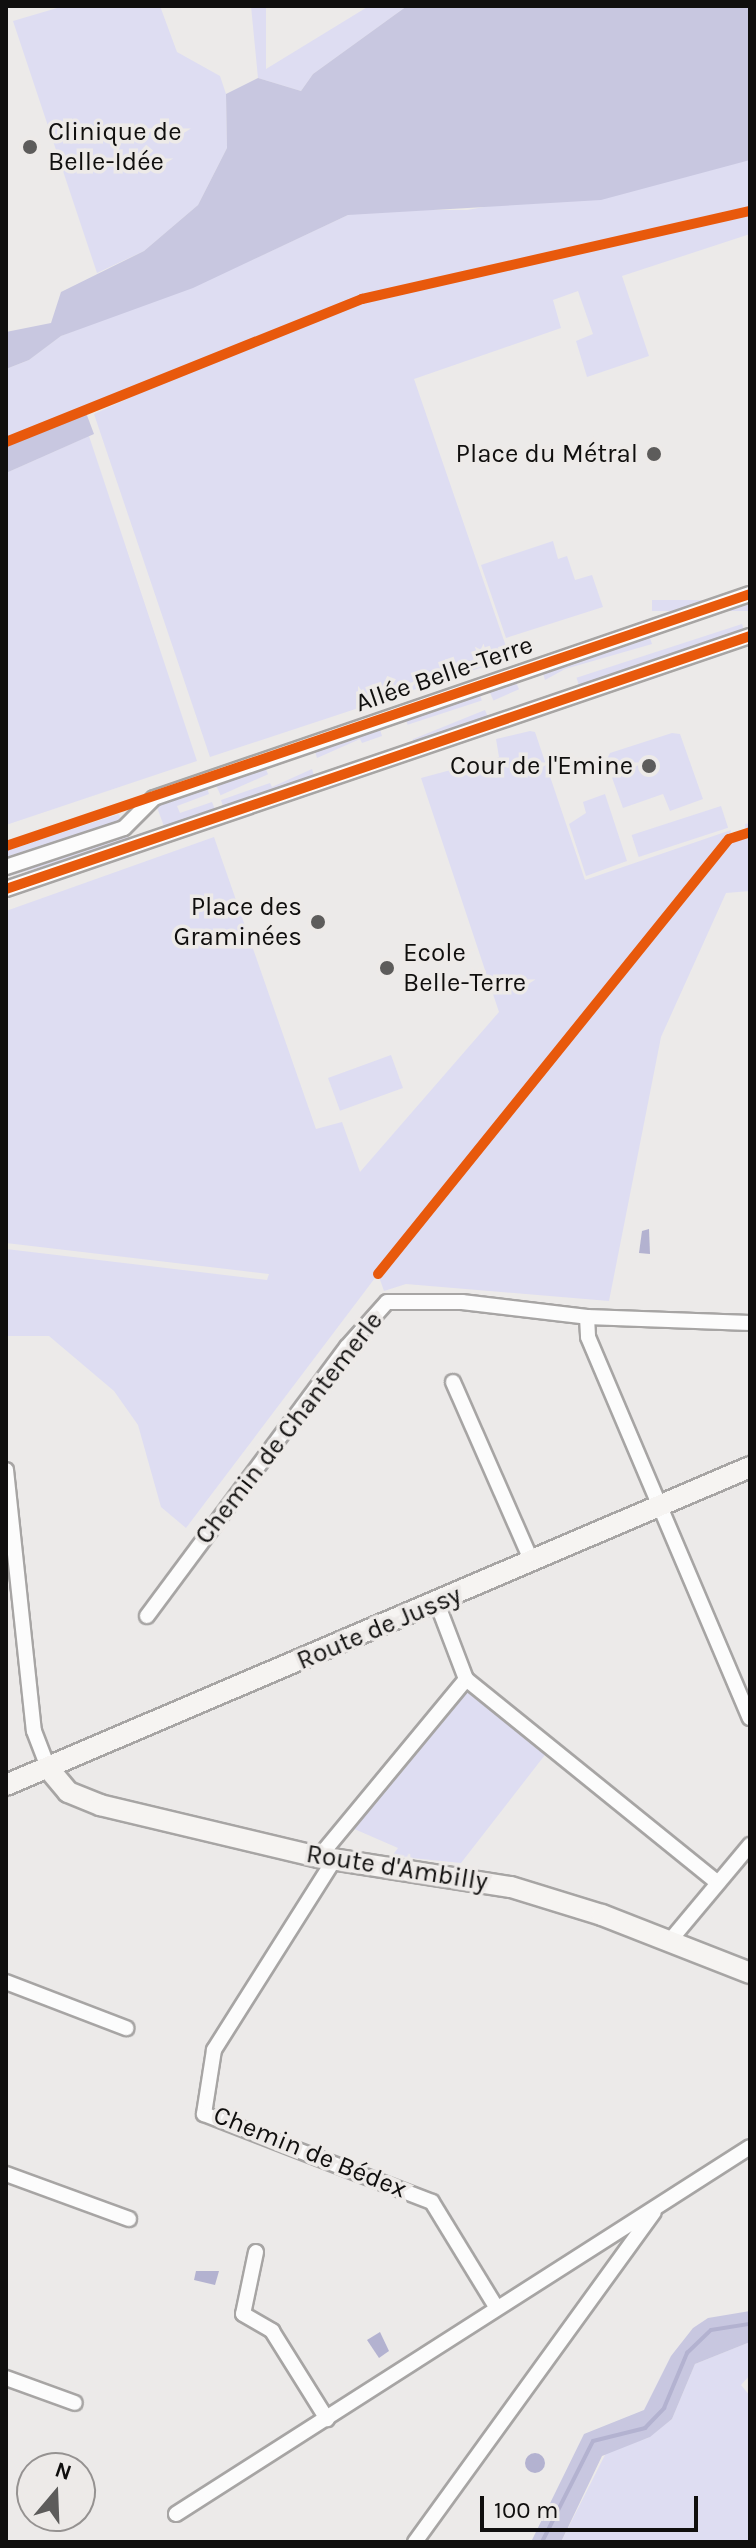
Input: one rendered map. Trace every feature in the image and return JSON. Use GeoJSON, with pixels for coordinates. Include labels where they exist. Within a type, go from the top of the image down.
{"type":"FeatureCollection","features":[{"type":"Feature","properties":{"kind":"main road","name":"Route de Jussy"},"geometry":{"type":"LineString","coordinates":[[6,1785],[750,1467]]}},
{"type":"Feature","properties":{"kind":"main road","name":"Route d'Ambilly"},"geometry":{"type":"LineString","coordinates":[[48,1768],[68,1792],[100,1805],[327,1859],[511,1887],[602,1915],[750,1973]]}},
{"type":"Feature","properties":{"kind":"street","name":"Allée Belle-Terre"},"geometry":{"type":"LineString","coordinates":[[6,867],[124,828],[154,798],[750,594]]}},
{"type":"Feature","properties":{"kind":"street"},"geometry":{"type":"LineString","coordinates":[[6,889],[750,636]]}},
{"type":"Feature","properties":{"kind":"street","name":"Chemin de Chantemerle"},"geometry":{"type":"LineString","coordinates":[[147,1616],[347,1347],[387,1302],[462,1302],[587,1317],[750,1323]]}},
{"type":"Feature","properties":{"kind":"street"},"geometry":{"type":"LineString","coordinates":[[587,1317],[586,1332],[750,1718]]}},
{"type":"Feature","properties":{"kind":"street"},"geometry":{"type":"LineString","coordinates":[[453,1382],[532,1562]]}},
{"type":"Feature","properties":{"kind":"street"},"geometry":{"type":"LineString","coordinates":[[6,1470],[34,1731],[48,1768]]}},
{"type":"Feature","properties":{"kind":"street"},"geometry":{"type":"LineString","coordinates":[[437,1603],[466,1679],[718,1883]]}},
{"type":"Feature","properties":{"kind":"street"},"geometry":{"type":"LineString","coordinates":[[327,1859],[466,1679]]}},
{"type":"Feature","properties":{"kind":"street"},"geometry":{"type":"LineString","coordinates":[[668,1943],[750,1845]]}},
{"type":"Feature","properties":{"kind":"street","name":"Chemin de Bédex"},"geometry":{"type":"LineString","coordinates":[[327,1859],[214,2050],[204,2114],[432,2202],[496,2307]]}},
{"type":"Feature","properties":{"kind":"street"},"geometry":{"type":"LineString","coordinates":[[6,1982],[126,2028]]}},
{"type":"Feature","properties":{"kind":"street"},"geometry":{"type":"LineString","coordinates":[[176,2514],[750,2147]]}},
{"type":"Feature","properties":{"kind":"street"},"geometry":{"type":"LineString","coordinates":[[6,2174],[129,2219]]}},
{"type":"Feature","properties":{"kind":"street"},"geometry":{"type":"LineString","coordinates":[[415,2542],[658,2205]]}},
{"type":"Feature","properties":{"kind":"street"},"geometry":{"type":"LineString","coordinates":[[256,2252],[243,2314],[272,2331],[327,2419]]}},
{"type":"Feature","properties":{"kind":"street"},"geometry":{"type":"LineString","coordinates":[[6,2378],[75,2403]]}},
{"type":"Feature","properties":{"kind":"shaded area"},"geometry":{"type":"Polygon","coordinates":[[[64,6],[160,6],[177,52],[220,76],[226,94],[227,148],[198,205],[144,251],[97,273],[13,21],[64,6]]]}},
{"type":"Feature","properties":{"kind":"shaded area"},"geometry":{"type":"Polygon","coordinates":[[[251,6],[266,6],[266,69],[369,6],[407,6],[313,74],[301,91],[258,78],[251,6]]]}},
{"type":"Feature","properties":{"kind":"shaded area"},"geometry":{"type":"Polygon","coordinates":[[[407,6],[750,6],[750,160],[601,200],[348,215],[193,288],[61,336],[29,360],[6,369],[6,332],[51,323],[61,292],[144,251],[198,205],[227,148],[226,94],[258,78],[301,91],[313,74],[407,6]]]}},
{"type":"Feature","properties":{"kind":"shaded area"},"geometry":{"type":"Polygon","coordinates":[[[750,160],[750,234],[622,276],[649,356],[587,377],[576,341],[593,334],[578,291],[553,300],[561,328],[414,379],[510,658],[210,757],[94,414],[246,345],[6,442],[6,369],[29,360],[61,336],[254,259],[348,215],[368,210],[467,210],[750,160]]]}},
{"type":"Feature","properties":{"kind":"shaded area"},"geometry":{"type":"Polygon","coordinates":[[[85,410],[94,434],[6,473],[6,442],[85,410]]]}},
{"type":"Feature","properties":{"kind":"shaded area"},"geometry":{"type":"Polygon","coordinates":[[[89,436],[197,761],[6,825],[6,473],[89,436]]]}},
{"type":"Feature","properties":{"kind":"shaded area"},"geometry":{"type":"Polygon","coordinates":[[[553,541],[558,559],[567,556],[575,580],[592,575],[603,607],[506,638],[481,565],[553,541]]]}},
{"type":"Feature","properties":{"kind":"shaded area"},"geometry":{"type":"Polygon","coordinates":[[[652,600],[750,600],[750,611],[652,611],[652,600]]]}},
{"type":"Feature","properties":{"kind":"shaded area"},"geometry":{"type":"Polygon","coordinates":[[[742,624],[745,633],[579,686],[577,678],[742,624]]]}},
{"type":"Feature","properties":{"kind":"shaded area"},"geometry":{"type":"Polygon","coordinates":[[[649,635],[652,644],[565,669],[545,680],[542,670],[649,635]]]}},
{"type":"Feature","properties":{"kind":"shaded area"},"geometry":{"type":"Polygon","coordinates":[[[515,680],[519,689],[493,701],[489,691],[515,680]]]}},
{"type":"Feature","properties":{"kind":"shaded area"},"geometry":{"type":"Polygon","coordinates":[[[479,692],[482,701],[408,725],[405,716],[479,692]]]}},
{"type":"Feature","properties":{"kind":"shaded area"},"geometry":{"type":"Polygon","coordinates":[[[485,710],[489,720],[417,749],[413,739],[485,710]]]}},
{"type":"Feature","properties":{"kind":"shaded area"},"geometry":{"type":"Polygon","coordinates":[[[379,726],[382,736],[362,743],[360,739],[317,758],[314,748],[379,726]]]}},
{"type":"Feature","properties":{"kind":"shaded area"},"geometry":{"type":"Polygon","coordinates":[[[535,732],[585,880],[731,830],[730,839],[746,832],[745,824],[750,823],[750,891],[726,893],[661,1037],[609,1301],[406,1284],[384,1291],[378,1274],[186,1528],[161,1507],[138,1425],[114,1391],[49,1336],[6,1336],[6,1249],[267,1280],[269,1274],[6,1243],[6,911],[214,837],[316,1129],[342,1122],[360,1172],[499,1012],[421,778],[499,757],[496,739],[535,732]]]}},
{"type":"Feature","properties":{"kind":"shaded area"},"geometry":{"type":"Polygon","coordinates":[[[672,733],[680,734],[703,799],[670,811],[663,794],[623,808],[606,761],[610,753],[672,733]]]}},
{"type":"Feature","properties":{"kind":"shaded area"},"geometry":{"type":"Polygon","coordinates":[[[264,765],[268,774],[221,795],[216,786],[264,765]]]}},
{"type":"Feature","properties":{"kind":"shaded area"},"geometry":{"type":"Polygon","coordinates":[[[312,769],[315,779],[224,809],[221,800],[270,783],[272,787],[312,769]]]}},
{"type":"Feature","properties":{"kind":"shaded area"},"geometry":{"type":"Polygon","coordinates":[[[206,785],[209,794],[177,806],[180,813],[212,802],[216,812],[165,829],[155,802],[206,785]]]}},
{"type":"Feature","properties":{"kind":"shaded area"},"geometry":{"type":"Polygon","coordinates":[[[605,794],[627,861],[586,876],[569,824],[586,813],[583,802],[605,794]]]}},
{"type":"Feature","properties":{"kind":"shaded area"},"geometry":{"type":"Polygon","coordinates":[[[721,806],[728,828],[639,857],[632,835],[721,806]]]}},
{"type":"Feature","properties":{"kind":"shaded area"},"geometry":{"type":"Polygon","coordinates":[[[119,814],[121,820],[8,856],[6,851],[119,814]]]}},
{"type":"Feature","properties":{"kind":"shaded area"},"geometry":{"type":"Polygon","coordinates":[[[127,835],[129,842],[6,877],[6,870],[127,835]]]}},
{"type":"Feature","properties":{"kind":"shaded area"},"geometry":{"type":"Polygon","coordinates":[[[391,1055],[403,1088],[340,1111],[328,1078],[391,1055]]]}},
{"type":"Feature","properties":{"kind":"shaded area"},"geometry":{"type":"Polygon","coordinates":[[[649,1229],[650,1254],[639,1253],[642,1231],[649,1229]]]}},
{"type":"Feature","properties":{"kind":"shaded area"},"geometry":{"type":"Polygon","coordinates":[[[466,1686],[548,1751],[461,1863],[392,1856],[398,1848],[352,1828],[466,1686]]]}},
{"type":"Feature","properties":{"kind":"shaded area"},"geometry":{"type":"Polygon","coordinates":[[[196,2271],[219,2271],[215,2285],[194,2280],[196,2271]]]}},
{"type":"Feature","properties":{"kind":"shaded area"},"geometry":{"type":"Polygon","coordinates":[[[750,2311],[750,2342],[695,2364],[672,2419],[650,2437],[602,2456],[561,2542],[531,2542],[584,2434],[644,2410],[671,2356],[693,2328],[708,2318],[750,2311]]]}},
{"type":"Feature","properties":{"kind":"shaded area"},"geometry":{"type":"Polygon","coordinates":[[[380,2332],[389,2351],[379,2358],[367,2340],[380,2332]]]}},
{"type":"Feature","properties":{"kind":"shaded area"},"geometry":{"type":"Polygon","coordinates":[[[750,2342],[750,2375],[741,2385],[750,2396],[750,2542],[561,2542],[607,2451],[648,2438],[672,2419],[695,2364],[750,2342]]]}},
{"type":"Feature","properties":{"kind":"shaded area"},"geometry":{"type":"Polygon","coordinates":[[[535,2453],[542,2456],[545,2463],[542,2470],[535,2473],[528,2470],[525,2463],[528,2456],[535,2453]]]}},
{"type":"Feature","properties":{"kind":"waterway"},"geometry":{"type":"LineString","coordinates":[[542,2542],[593,2441],[645,2428],[664,2408],[687,2353],[711,2330],[750,2324]]}},
{"type":"Feature","properties":{"kind":"cycle path"},"geometry":{"type":"LineString","coordinates":[[6,442],[362,299],[750,211]]}},
{"type":"Feature","properties":{"kind":"cycle path"},"geometry":{"type":"LineString","coordinates":[[6,846],[750,594]]}},
{"type":"Feature","properties":{"kind":"cycle path"},"geometry":{"type":"LineString","coordinates":[[6,889],[750,636]]}},
{"type":"Feature","properties":{"kind":"cycle path"},"geometry":{"type":"LineString","coordinates":[[378,1274],[729,839],[750,832]]}},
{"type":"Feature","properties":{"kind":"place","name":"Clinique de Belle-Idée"},"geometry":{"type":"Point","coordinates":[30,147]}},
{"type":"Feature","properties":{"kind":"place","name":"Place du Métral"},"geometry":{"type":"Point","coordinates":[654,454]}},
{"type":"Feature","properties":{"kind":"place","name":"Cour de l'Emine"},"geometry":{"type":"Point","coordinates":[649,766]}},
{"type":"Feature","properties":{"kind":"place","name":"Place des Graminées"},"geometry":{"type":"Point","coordinates":[318,922]}},
{"type":"Feature","properties":{"kind":"place","name":"Ecole Belle-Terre"},"geometry":{"type":"Point","coordinates":[387,968]}}]}
